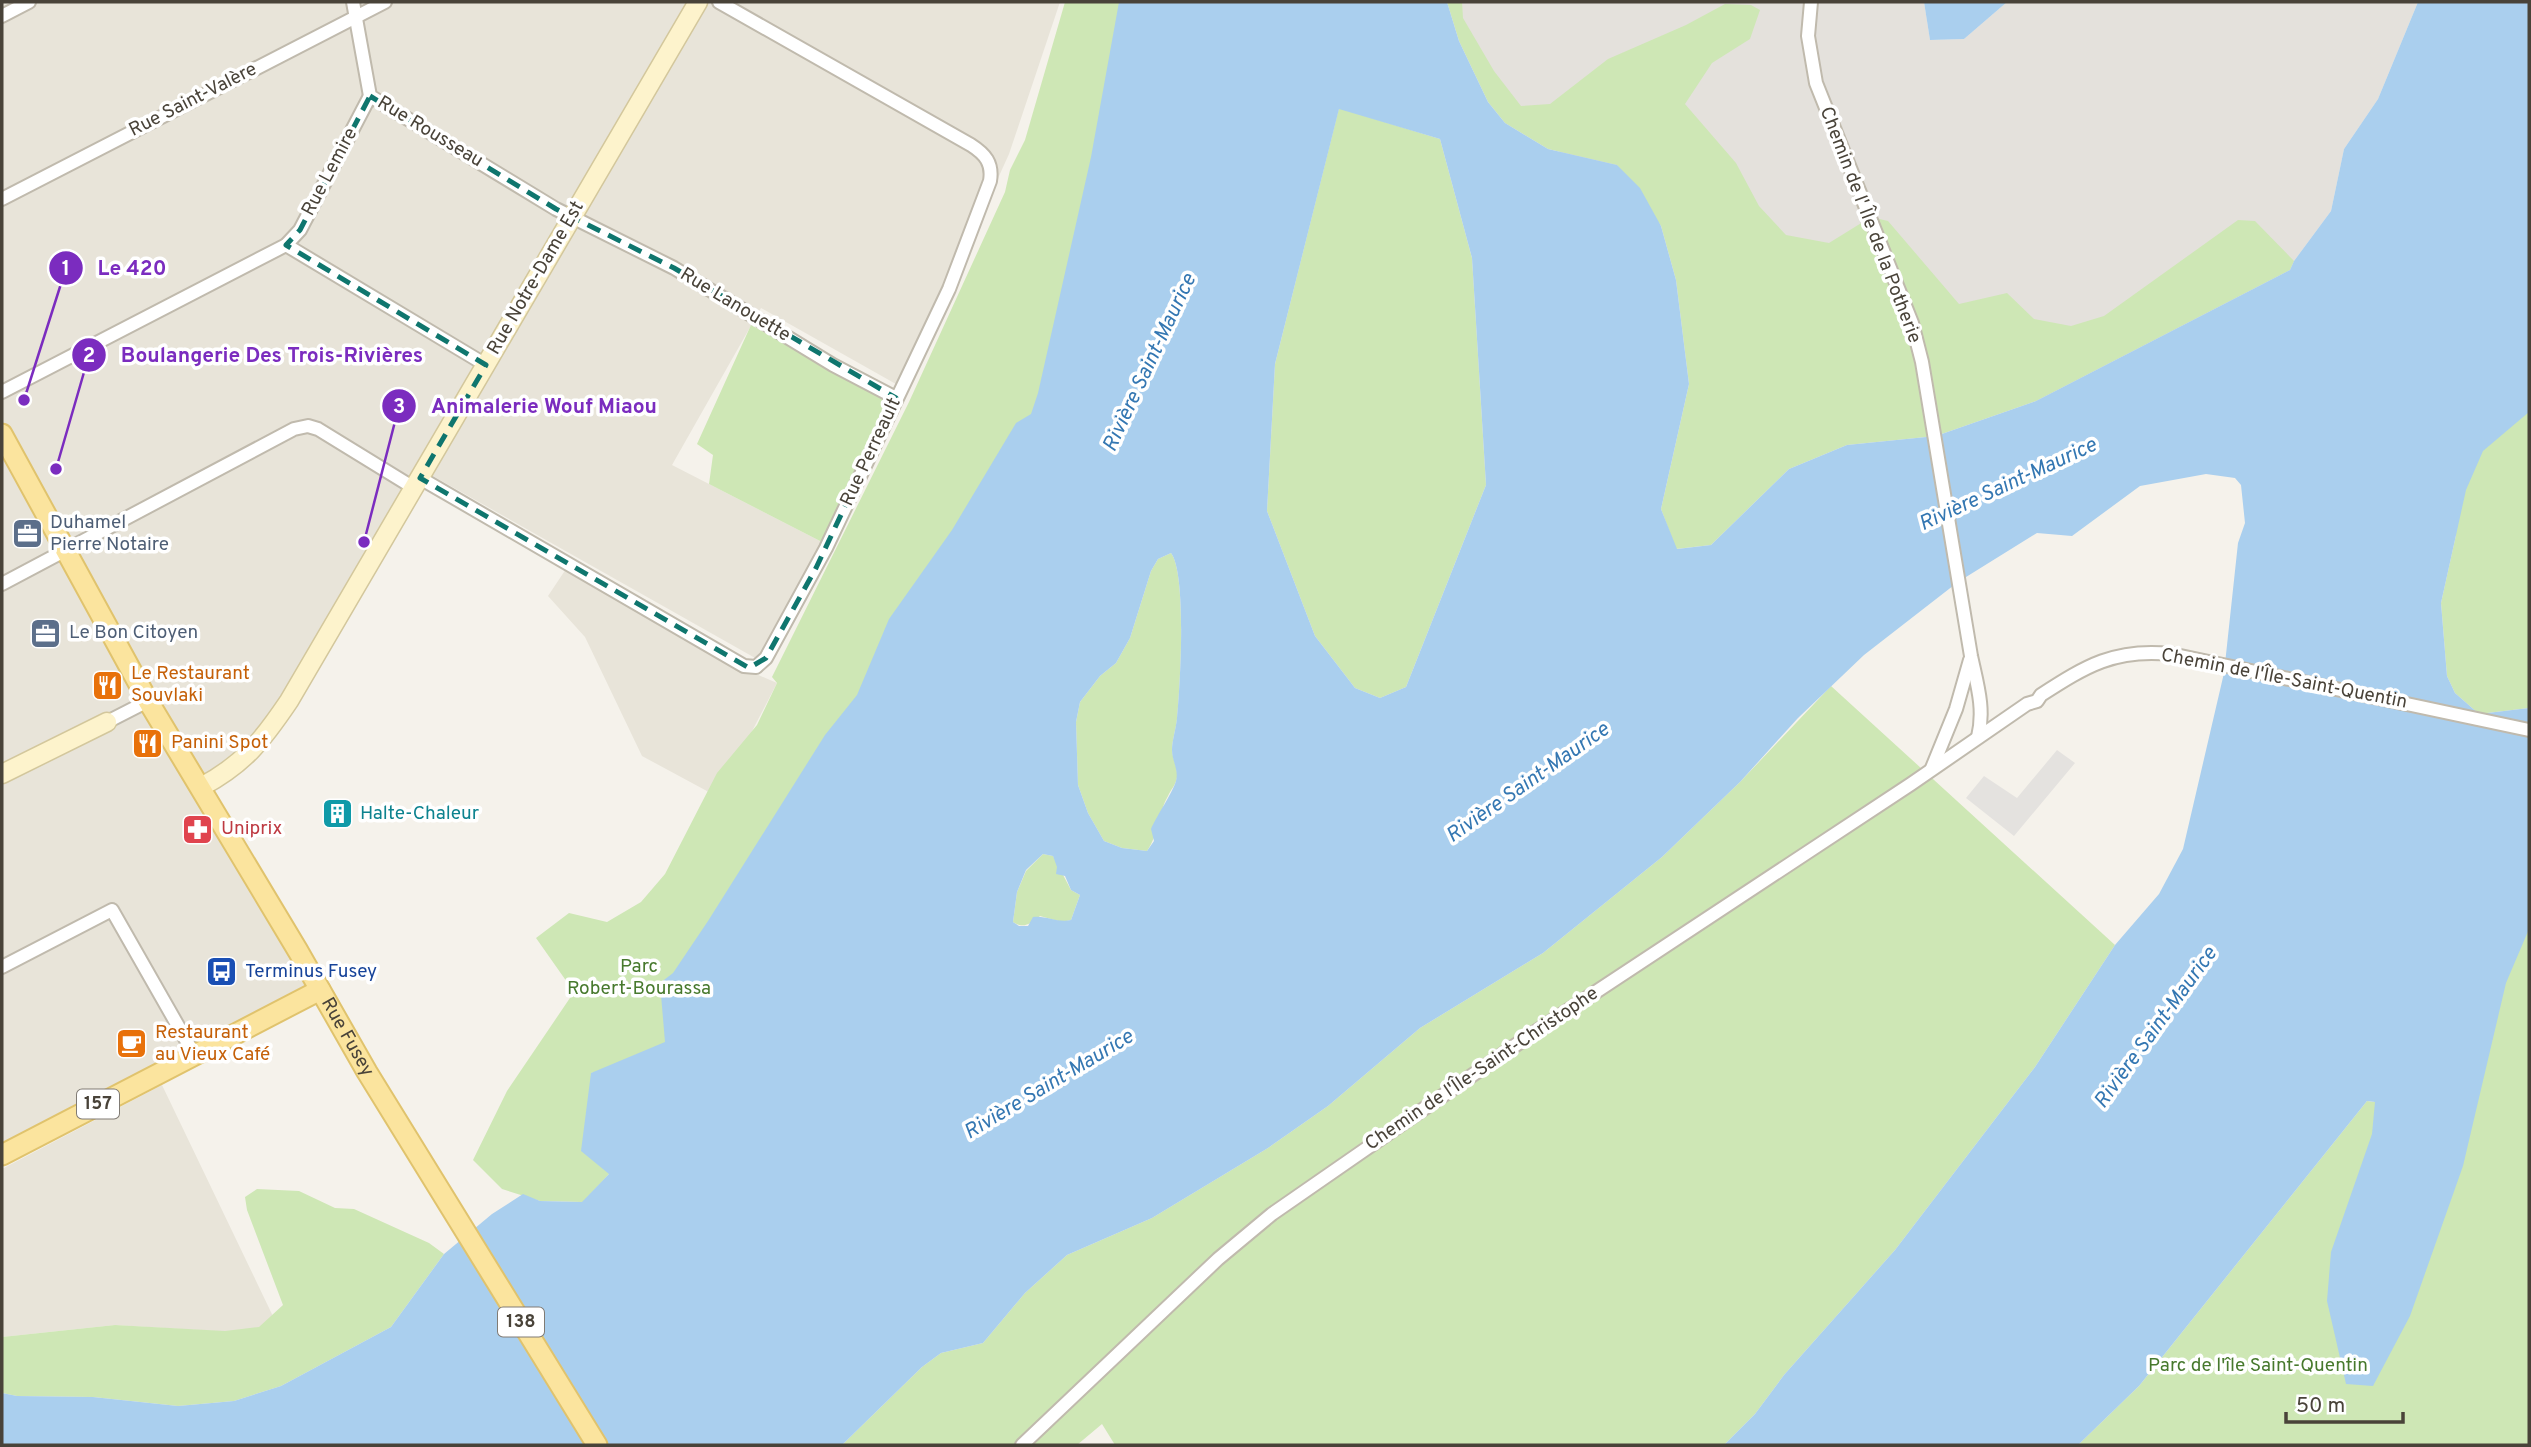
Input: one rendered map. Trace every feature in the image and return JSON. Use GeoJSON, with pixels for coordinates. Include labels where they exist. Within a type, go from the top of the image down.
{"type":"FeatureCollection","features":[{"type":"Feature","properties":{"kind":"main road","name":"Rue Fusey"},"geometry":{"type":"LineString","coordinates":[[2,434],[148,701],[445,1200],[597,1445]]}},
{"type":"Feature","properties":{"kind":"main road","name":"157"},"geometry":{"type":"LineString","coordinates":[[2,1155],[320,990]]}},
{"type":"Feature","properties":{"kind":"street"},"geometry":{"type":"LineString","coordinates":[[2,16],[29,2]]}},
{"type":"Feature","properties":{"kind":"street","name":"Rue Rousseau"},"geometry":{"type":"LineString","coordinates":[[353,2],[370,96],[572,216]]}},
{"type":"Feature","properties":{"kind":"street","name":"Rue Saint-Valère"},"geometry":{"type":"LineString","coordinates":[[2,199],[385,2]]}},
{"type":"Feature","properties":{"kind":"street","name":"Rue Notre-Dame Est"},"geometry":{"type":"LineString","coordinates":[[201,787],[243,761],[280,715],[697,2]]}},
{"type":"Feature","properties":{"kind":"street","name":"Rue Perreault"},"geometry":{"type":"LineString","coordinates":[[417,483],[744,666],[756,667],[766,657],[827,548],[955,274],[990,181],[991,167],[989,160],[971,145],[719,2]]}},
{"type":"Feature","properties":{"kind":"street","name":"Chemin de l' Île de la Potherie"},"geometry":{"type":"LineString","coordinates":[[1811,2],[1808,36],[1816,83],[1912,323],[1922,362],[1979,692],[1982,716],[1978,737]]}},
{"type":"Feature","properties":{"kind":"street","name":"Rue Lemire"},"geometry":{"type":"LineString","coordinates":[[286,245],[300,230],[370,96]]}},
{"type":"Feature","properties":{"kind":"street","name":"Rue Lanouette"},"geometry":{"type":"LineString","coordinates":[[572,216],[674,268],[839,369],[896,398]]}},
{"type":"Feature","properties":{"kind":"street"},"geometry":{"type":"LineString","coordinates":[[2,392],[286,245],[486,365]]}},
{"type":"Feature","properties":{"kind":"street"},"geometry":{"type":"LineString","coordinates":[[2,584],[304,426],[318,429],[417,483]]}},
{"type":"Feature","properties":{"kind":"street"},"geometry":{"type":"LineString","coordinates":[[1931,770],[1956,709],[1970,652]]}},
{"type":"Feature","properties":{"kind":"street","name":"Chemin de l'Île-Saint-Quentin"},"geometry":{"type":"LineString","coordinates":[[1978,737],[2027,704],[2038,701],[2041,695],[2079,671],[2104,659],[2153,652],[2529,730]]}},
{"type":"Feature","properties":{"kind":"street"},"geometry":{"type":"LineString","coordinates":[[2,774],[148,701]]}},
{"type":"Feature","properties":{"kind":"street","name":"Chemin de l'Île-Saint-Christophe"},"geometry":{"type":"LineString","coordinates":[[1022,1445],[1218,1259],[1272,1214],[1523,1040],[1978,737]]}},
{"type":"Feature","properties":{"kind":"street"},"geometry":{"type":"LineString","coordinates":[[2,967],[112,910],[194,1054]]}},
{"type":"Feature","properties":{"kind":"highlighted area"},"geometry":{"type":"Polygon","coordinates":[[[370,96],[556,209],[674,268],[896,398],[816,568],[766,658],[749,668],[420,478],[486,365],[286,245],[300,230],[370,96]]]}},
{"type":"Feature","properties":{"kind":"shaded area"},"geometry":{"type":"Polygon","coordinates":[[[2,2],[698,2],[484,371],[709,2],[1060,2],[1009,154],[903,388],[761,308],[672,465],[822,542],[764,663],[424,471],[289,701],[201,787],[320,990],[2,1155],[2,2]]]}},
{"type":"Feature","properties":{"kind":"shaded area"},"geometry":{"type":"Polygon","coordinates":[[[1447,2],[1924,2],[1930,40],[1964,39],[2007,2],[2418,2],[2378,99],[2344,149],[2331,211],[2290,270],[2036,401],[1505,123],[1447,2]]]}},
{"type":"Feature","properties":{"kind":"shaded area"},"geometry":{"type":"Polygon","coordinates":[[[566,569],[777,683],[718,797],[642,756],[585,637],[548,596],[566,569]]]}},
{"type":"Feature","properties":{"kind":"shaded area"},"geometry":{"type":"Polygon","coordinates":[[[2057,750],[2075,763],[2014,836],[1966,798],[1984,776],[2017,798],[2057,750]]]}},
{"type":"Feature","properties":{"kind":"shaded area"},"geometry":{"type":"Polygon","coordinates":[[[162,1085],[282,1335],[115,1325],[2,1337],[2,1169],[162,1085]]]}},
{"type":"Feature","properties":{"kind":"green space","name":"Parc Robert-Bourassa"},"geometry":{"type":"Polygon","coordinates":[[[1065,2],[1125,2],[1040,415],[670,1060],[591,1073],[610,1173],[583,1202],[540,1201],[502,1189],[473,1160],[507,1091],[574,992],[536,938],[569,913],[607,922],[641,902],[665,874],[717,773],[757,725],[777,683],[772,677],[909,402],[1005,192],[1010,170],[1025,140],[1065,2]]]}},
{"type":"Feature","properties":{"kind":"green space"},"geometry":{"type":"Polygon","coordinates":[[[1447,2],[1462,2],[1463,18],[1494,71],[1521,106],[1550,104],[1608,59],[1686,25],[1725,4],[1751,5],[1760,10],[1750,39],[1712,63],[1685,104],[1736,163],[1759,206],[1786,235],[1829,243],[1871,217],[1888,221],[1959,304],[2007,293],[2034,319],[2071,326],[2104,316],[2238,220],[2255,221],[2294,261],[2290,270],[2036,401],[1936,436],[1847,445],[1789,469],[1711,545],[1676,549],[1661,509],[1689,384],[1676,280],[1661,226],[1617,165],[1548,149],[1505,123],[1488,102],[1459,41],[1447,2]]]}},
{"type":"Feature","properties":{"kind":"green space"},"geometry":{"type":"Polygon","coordinates":[[[1339,108],[1440,139],[1472,258],[1486,485],[1406,687],[1380,698],[1355,688],[1315,636],[1267,511],[1275,364],[1339,108]]]}},
{"type":"Feature","properties":{"kind":"green space"},"geometry":{"type":"Polygon","coordinates":[[[2529,303],[2529,708],[2479,714],[2455,693],[2447,676],[2441,603],[2456,535],[2444,482],[2529,303]]]}},
{"type":"Feature","properties":{"kind":"green space"},"geometry":{"type":"Polygon","coordinates":[[[751,325],[896,405],[822,542],[709,484],[713,455],[697,444],[751,325]]]}},
{"type":"Feature","properties":{"kind":"green space"},"geometry":{"type":"Polygon","coordinates":[[[1171,553],[1176,565],[1181,607],[1180,683],[1172,751],[1177,777],[1147,851],[1122,848],[1104,841],[1088,813],[1078,785],[1076,722],[1080,702],[1100,676],[1116,663],[1130,638],[1151,571],[1158,559],[1171,553]]]}},
{"type":"Feature","properties":{"kind":"green space"},"geometry":{"type":"Polygon","coordinates":[[[1831,686],[2115,945],[2035,1067],[1895,1250],[1784,1375],[1755,1414],[1724,1445],[1115,1445],[1102,1424],[1077,1445],[842,1445],[922,1367],[941,1353],[983,1343],[1025,1293],[1067,1255],[1152,1218],[1268,1148],[1328,1106],[1420,1028],[1543,953],[1662,857],[1740,782],[1831,686]]]}},
{"type":"Feature","properties":{"kind":"green space"},"geometry":{"type":"Polygon","coordinates":[[[1043,854],[1053,856],[1071,890],[1080,895],[1071,920],[1062,922],[1040,916],[1027,925],[1017,924],[1013,922],[1017,892],[1026,871],[1043,854]]]}},
{"type":"Feature","properties":{"kind":"green space","name":"Parc de l'île Saint-Quentin"},"geometry":{"type":"Polygon","coordinates":[[[2529,856],[2529,1445],[2078,1445],[2139,1386],[2367,1101],[2374,1102],[2529,856]]]}},
{"type":"Feature","properties":{"kind":"green space"},"geometry":{"type":"Polygon","coordinates":[[[257,1189],[299,1191],[335,1208],[354,1209],[429,1243],[444,1254],[391,1327],[281,1386],[234,1401],[178,1406],[93,1397],[17,1396],[2,1393],[2,1337],[115,1325],[225,1331],[259,1327],[283,1305],[247,1210],[245,1197],[257,1189]]]}},
{"type":"Feature","properties":{"kind":"water","name":"Rivière Saint-Maurice"},"geometry":{"type":"Polygon","coordinates":[[[1119,2],[1447,2],[1459,41],[1488,102],[1505,123],[1548,149],[1617,165],[1640,188],[1661,226],[1676,280],[1689,384],[1661,509],[1677,549],[1711,545],[1789,469],[1847,445],[1936,436],[2036,401],[2290,270],[2331,211],[2344,149],[2378,99],[2418,2],[2529,2],[2529,412],[2483,451],[2466,490],[2441,603],[2447,676],[2455,693],[2479,714],[2529,708],[2529,929],[2506,983],[2463,1166],[2410,1316],[2373,1386],[2346,1384],[2327,1301],[2331,1252],[2372,1134],[2375,1102],[2367,1101],[2139,1386],[2078,1445],[1724,1445],[1755,1414],[1784,1375],[1895,1250],[2035,1067],[2115,945],[2159,894],[2183,849],[2224,673],[2238,543],[2245,523],[2241,485],[2235,478],[2206,474],[2140,486],[2072,536],[2037,533],[1958,582],[1864,655],[1798,718],[1740,782],[1662,857],[1543,953],[1420,1028],[1328,1106],[1268,1148],[1152,1218],[1067,1255],[1025,1293],[983,1343],[941,1353],[922,1367],[842,1445],[2,1445],[2,1393],[17,1396],[93,1397],[178,1406],[234,1401],[281,1386],[391,1327],[444,1254],[492,1214],[523,1194],[540,1201],[582,1202],[609,1174],[581,1151],[591,1073],[665,1042],[660,983],[673,973],[825,735],[857,695],[889,619],[952,530],[1016,423],[1031,414],[1091,157],[1119,2]],[[1339,109],[1275,364],[1267,511],[1315,636],[1355,688],[1380,698],[1406,687],[1486,485],[1472,258],[1440,139],[1339,109]],[[1171,553],[1158,559],[1151,571],[1130,638],[1116,663],[1100,676],[1080,702],[1076,722],[1078,785],[1088,813],[1104,841],[1122,848],[1147,851],[1154,841],[1151,829],[1177,777],[1172,750],[1181,658],[1179,583],[1171,553]],[[1043,854],[1026,870],[1017,892],[1013,922],[1019,926],[1028,926],[1033,917],[1071,920],[1080,895],[1071,890],[1065,876],[1056,874],[1057,867],[1053,856],[1043,854]]]}},
{"type":"Feature","properties":{"kind":"water"},"geometry":{"type":"Polygon","coordinates":[[[1924,2],[2007,2],[1964,39],[1930,40],[1924,2]]]}},
{"type":"Feature","properties":{"kind":"place","name":"Le 420"},"geometry":{"type":"Point","coordinates":[24,400]}},
{"type":"Feature","properties":{"kind":"place","name":"Boulangerie Des Trois-Rivières"},"geometry":{"type":"Point","coordinates":[56,469]}},
{"type":"Feature","properties":{"kind":"place","name":"Duhamel Pierre Notaire"},"geometry":{"type":"Point","coordinates":[27,534]}},
{"type":"Feature","properties":{"kind":"place","name":"Animalerie Wouf Miaou"},"geometry":{"type":"Point","coordinates":[364,542]}},
{"type":"Feature","properties":{"kind":"place","name":"Le Bon Citoyen"},"geometry":{"type":"Point","coordinates":[46,633]}},
{"type":"Feature","properties":{"kind":"place","name":"Le Restaurant Souvlaki"},"geometry":{"type":"Point","coordinates":[108,685]}},
{"type":"Feature","properties":{"kind":"place","name":"Panini Spot"},"geometry":{"type":"Point","coordinates":[148,743]}},
{"type":"Feature","properties":{"kind":"place","name":"Halte-Chaleur"},"geometry":{"type":"Point","coordinates":[337,814]}},
{"type":"Feature","properties":{"kind":"place","name":"Uniprix"},"geometry":{"type":"Point","coordinates":[198,829]}},
{"type":"Feature","properties":{"kind":"place","name":"Terminus Fusey"},"geometry":{"type":"Point","coordinates":[222,972]}},
{"type":"Feature","properties":{"kind":"place","name":"Restaurant au Vieux Café"},"geometry":{"type":"Point","coordinates":[132,1044]}}]}
